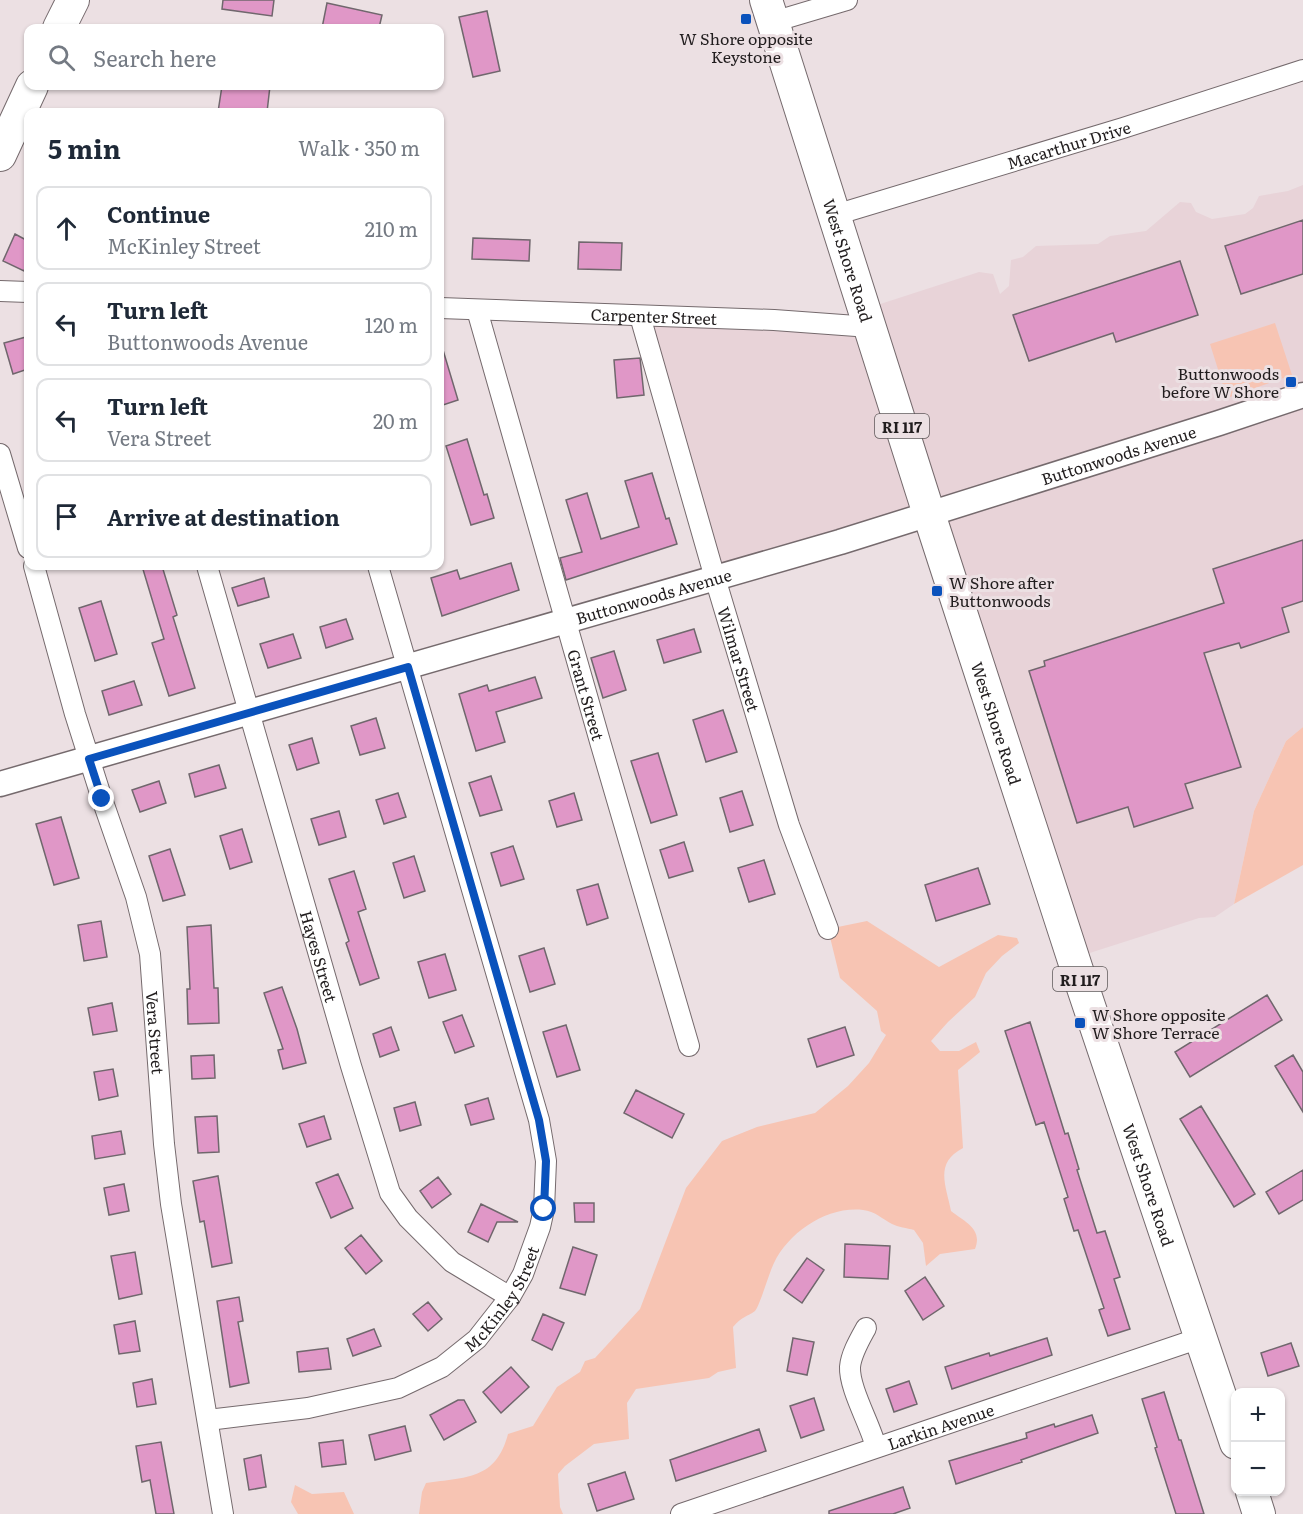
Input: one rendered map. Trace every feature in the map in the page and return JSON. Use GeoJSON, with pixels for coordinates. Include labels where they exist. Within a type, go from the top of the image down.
{"type":"FeatureCollection","features":[{"type":"Feature","properties":{"kind":"main road"},"geometry":{"type":"LineString","coordinates":[[61,24],[73,0]]}},
{"type":"Feature","properties":{"kind":"main road","name":"West Shore Road"},"geometry":{"type":"LineString","coordinates":[[770,11],[929,514],[1077,970],[1236,1442]]}},
{"type":"Feature","properties":{"kind":"main road"},"geometry":{"type":"LineString","coordinates":[[2,144],[30,90]]}},
{"type":"Feature","properties":{"kind":"main road"},"geometry":{"type":"LineString","coordinates":[[1254,1496],[1259,1514]]}},
{"type":"Feature","properties":{"kind":"street"},"geometry":{"type":"LineString","coordinates":[[770,11],[847,0]]}},
{"type":"Feature","properties":{"kind":"street","name":"Macarthur Drive"},"geometry":{"type":"LineString","coordinates":[[835,215],[1123,128],[1303,70]]}},
{"type":"Feature","properties":{"kind":"street"},"geometry":{"type":"LineString","coordinates":[[0,291],[24,292]]}},
{"type":"Feature","properties":{"kind":"street","name":"Carpenter Street"},"geometry":{"type":"LineString","coordinates":[[444,308],[774,320],[870,327]]}},
{"type":"Feature","properties":{"kind":"street","name":"Grant Street"},"geometry":{"type":"LineString","coordinates":[[477,310],[689,1046]]}},
{"type":"Feature","properties":{"kind":"street","name":"Wilmar Street"},"geometry":{"type":"LineString","coordinates":[[640,316],[789,825],[828,929]]}},
{"type":"Feature","properties":{"kind":"street","name":"Buttonwoods Avenue"},"geometry":{"type":"LineString","coordinates":[[0,784],[840,542],[1303,395]]}},
{"type":"Feature","properties":{"kind":"street"},"geometry":{"type":"LineString","coordinates":[[0,454],[24,535]]}},
{"type":"Feature","properties":{"kind":"street","name":"Vera Street"},"geometry":{"type":"LineString","coordinates":[[35,570],[89,759],[136,897],[150,954],[164,1144],[171,1204],[223,1514]]}},
{"type":"Feature","properties":{"kind":"street","name":"Hayes Street"},"geometry":{"type":"LineString","coordinates":[[208,570],[351,1066],[390,1193],[408,1218],[452,1262],[510,1297]]}},
{"type":"Feature","properties":{"kind":"street","name":"McKinley Street"},"geometry":{"type":"LineString","coordinates":[[208,1420],[308,1408],[398,1388],[428,1375],[477,1339],[510,1297],[523,1274],[544,1209],[546,1161],[539,1120],[379,570]]}},
{"type":"Feature","properties":{"kind":"street"},"geometry":{"type":"LineString","coordinates":[[866,1328],[850,1367],[855,1390],[876,1447]]}},
{"type":"Feature","properties":{"kind":"street","name":"Larkin Avenue"},"geometry":{"type":"LineString","coordinates":[[681,1514],[1200,1338]]}},
{"type":"Feature","properties":{"kind":"shaded area"},"geometry":{"type":"Polygon","coordinates":[[[1303,185],[1303,727],[1286,741],[1254,811],[1234,904],[1215,917],[1199,918],[1074,958],[932,524],[723,575],[649,323],[853,325],[868,308],[979,272],[993,274],[1000,294],[1009,286],[1011,260],[1023,257],[1036,246],[1098,244],[1110,236],[1146,231],[1180,202],[1191,203],[1196,212],[1212,219],[1245,214],[1253,208],[1259,196],[1288,191],[1303,185]]]}},
{"type":"Feature","properties":{"kind":"shaded area"},"geometry":{"type":"Polygon","coordinates":[[[1275,323],[1292,375],[1227,398],[1210,344],[1275,323]]]}},
{"type":"Feature","properties":{"kind":"shaded area"},"geometry":{"type":"Polygon","coordinates":[[[1303,727],[1303,865],[1234,904],[1254,811],[1286,741],[1303,727]]]}},
{"type":"Feature","properties":{"kind":"shaded area"},"geometry":{"type":"Polygon","coordinates":[[[867,921],[939,967],[998,935],[1017,938],[1019,943],[1002,956],[986,973],[975,997],[931,1041],[940,1051],[959,1051],[976,1042],[980,1052],[958,1070],[963,1148],[948,1161],[944,1175],[951,1211],[975,1231],[977,1242],[975,1249],[940,1254],[926,1266],[923,1243],[914,1230],[894,1225],[863,1210],[836,1212],[823,1217],[811,1223],[789,1241],[774,1263],[755,1311],[733,1327],[736,1368],[718,1372],[709,1378],[636,1389],[627,1403],[629,1439],[594,1444],[558,1474],[560,1507],[563,1514],[419,1514],[422,1492],[426,1483],[466,1477],[478,1474],[487,1468],[503,1449],[508,1434],[533,1426],[557,1387],[580,1372],[585,1361],[595,1358],[640,1309],[686,1188],[722,1141],[757,1127],[815,1113],[848,1086],[869,1063],[886,1035],[881,1031],[877,1011],[840,978],[828,929],[867,921]]]}},
{"type":"Feature","properties":{"kind":"shaded area"},"geometry":{"type":"Polygon","coordinates":[[[295,1485],[312,1494],[344,1492],[354,1514],[298,1514],[291,1502],[295,1485]]]}},
{"type":"Feature","properties":{"kind":"building"},"geometry":{"type":"Polygon","coordinates":[[[223,0],[274,0],[272,16],[222,9],[223,0]]]}},
{"type":"Feature","properties":{"kind":"building"},"geometry":{"type":"Polygon","coordinates":[[[327,3],[382,15],[380,24],[323,24],[327,3]]]}},
{"type":"Feature","properties":{"kind":"building"},"geometry":{"type":"Polygon","coordinates":[[[487,11],[500,71],[473,77],[459,17],[487,11]]]}},
{"type":"Feature","properties":{"kind":"building"},"geometry":{"type":"Polygon","coordinates":[[[221,90],[270,90],[267,108],[219,108],[221,90]]]}},
{"type":"Feature","properties":{"kind":"building"},"geometry":{"type":"Polygon","coordinates":[[[1303,220],[1303,274],[1241,294],[1225,246],[1303,220]]]}},
{"type":"Feature","properties":{"kind":"building"},"geometry":{"type":"Polygon","coordinates":[[[15,234],[24,239],[24,271],[3,261],[15,234]]]}},
{"type":"Feature","properties":{"kind":"building"},"geometry":{"type":"Polygon","coordinates":[[[473,238],[530,240],[529,261],[472,259],[473,238]]]}},
{"type":"Feature","properties":{"kind":"building"},"geometry":{"type":"Polygon","coordinates":[[[579,242],[622,243],[621,270],[578,269],[579,242]]]}},
{"type":"Feature","properties":{"kind":"building"},"geometry":{"type":"Polygon","coordinates":[[[1180,261],[1198,315],[1116,342],[1113,333],[1029,361],[1013,315],[1180,261]]]}},
{"type":"Feature","properties":{"kind":"building"},"geometry":{"type":"Polygon","coordinates":[[[24,338],[24,370],[13,374],[4,343],[24,338]]]}},
{"type":"Feature","properties":{"kind":"building"},"geometry":{"type":"Polygon","coordinates":[[[444,353],[458,400],[444,405],[444,353]]]}},
{"type":"Feature","properties":{"kind":"building"},"geometry":{"type":"Polygon","coordinates":[[[640,358],[644,395],[617,398],[614,360],[640,358]]]}},
{"type":"Feature","properties":{"kind":"building"},"geometry":{"type":"Polygon","coordinates":[[[467,439],[484,495],[487,494],[494,518],[471,525],[446,446],[467,439]]]}},
{"type":"Feature","properties":{"kind":"building"},"geometry":{"type":"Polygon","coordinates":[[[652,473],[666,519],[669,518],[677,544],[566,580],[560,558],[582,552],[566,500],[587,493],[601,539],[639,527],[625,481],[652,473]]]}},
{"type":"Feature","properties":{"kind":"building"},"geometry":{"type":"Polygon","coordinates":[[[1303,540],[1303,601],[1282,608],[1289,632],[1241,648],[1239,643],[1204,653],[1241,767],[1185,784],[1193,808],[1134,827],[1128,807],[1077,823],[1029,671],[1045,666],[1044,661],[1224,603],[1213,569],[1303,540]]]}},
{"type":"Feature","properties":{"kind":"building"},"geometry":{"type":"Polygon","coordinates":[[[511,563],[519,590],[442,616],[431,578],[457,570],[460,579],[511,563]]]}},
{"type":"Feature","properties":{"kind":"building"},"geometry":{"type":"Polygon","coordinates":[[[143,570],[163,570],[177,615],[173,617],[195,688],[169,696],[152,643],[164,639],[143,570]]]}},
{"type":"Feature","properties":{"kind":"building"},"geometry":{"type":"Polygon","coordinates":[[[264,578],[269,597],[238,606],[232,588],[264,578]]]}},
{"type":"Feature","properties":{"kind":"building"},"geometry":{"type":"Polygon","coordinates":[[[101,601],[117,654],[95,661],[79,608],[101,601]]]}},
{"type":"Feature","properties":{"kind":"building"},"geometry":{"type":"Polygon","coordinates":[[[346,619],[353,639],[326,648],[320,627],[346,619]]]}},
{"type":"Feature","properties":{"kind":"building"},"geometry":{"type":"Polygon","coordinates":[[[694,629],[701,652],[664,663],[657,640],[694,629]]]}},
{"type":"Feature","properties":{"kind":"building"},"geometry":{"type":"Polygon","coordinates":[[[293,634],[301,658],[268,668],[260,644],[293,634]]]}},
{"type":"Feature","properties":{"kind":"building"},"geometry":{"type":"Polygon","coordinates":[[[614,651],[626,690],[603,698],[591,658],[614,651]]]}},
{"type":"Feature","properties":{"kind":"building"},"geometry":{"type":"Polygon","coordinates":[[[535,677],[542,698],[496,712],[505,742],[476,751],[459,694],[487,685],[489,691],[535,677]]]}},
{"type":"Feature","properties":{"kind":"building"},"geometry":{"type":"Polygon","coordinates":[[[134,681],[142,705],[109,715],[102,691],[134,681]]]}},
{"type":"Feature","properties":{"kind":"building"},"geometry":{"type":"Polygon","coordinates":[[[723,710],[737,752],[706,762],[693,720],[723,710]]]}},
{"type":"Feature","properties":{"kind":"building"},"geometry":{"type":"Polygon","coordinates":[[[376,718],[385,748],[360,755],[351,726],[376,718]]]}},
{"type":"Feature","properties":{"kind":"building"},"geometry":{"type":"Polygon","coordinates":[[[312,738],[319,763],[297,770],[289,745],[312,738]]]}},
{"type":"Feature","properties":{"kind":"building"},"geometry":{"type":"Polygon","coordinates":[[[658,753],[677,815],[651,823],[631,761],[658,753]]]}},
{"type":"Feature","properties":{"kind":"building"},"geometry":{"type":"Polygon","coordinates":[[[219,765],[226,788],[195,797],[189,774],[219,765]]]}},
{"type":"Feature","properties":{"kind":"building"},"geometry":{"type":"Polygon","coordinates":[[[491,776],[502,810],[480,816],[469,783],[491,776]]]}},
{"type":"Feature","properties":{"kind":"building"},"geometry":{"type":"Polygon","coordinates":[[[159,781],[166,803],[140,812],[132,790],[159,781]]]}},
{"type":"Feature","properties":{"kind":"building"},"geometry":{"type":"Polygon","coordinates":[[[742,791],[753,825],[730,832],[720,798],[742,791]]]}},
{"type":"Feature","properties":{"kind":"building"},"geometry":{"type":"Polygon","coordinates":[[[398,793],[406,817],[384,824],[376,800],[398,793]]]}},
{"type":"Feature","properties":{"kind":"building"},"geometry":{"type":"Polygon","coordinates":[[[574,793],[582,820],[557,827],[549,801],[574,793]]]}},
{"type":"Feature","properties":{"kind":"building"},"geometry":{"type":"Polygon","coordinates":[[[339,811],[346,837],[319,845],[311,819],[339,811]]]}},
{"type":"Feature","properties":{"kind":"building"},"geometry":{"type":"Polygon","coordinates":[[[61,817],[79,878],[54,885],[36,824],[61,817]]]}},
{"type":"Feature","properties":{"kind":"building"},"geometry":{"type":"Polygon","coordinates":[[[242,829],[252,862],[230,869],[220,836],[242,829]]]}},
{"type":"Feature","properties":{"kind":"building"},"geometry":{"type":"Polygon","coordinates":[[[684,842],[693,871],[669,878],[660,850],[684,842]]]}},
{"type":"Feature","properties":{"kind":"building"},"geometry":{"type":"Polygon","coordinates":[[[513,846],[524,879],[501,886],[491,853],[513,846]]]}},
{"type":"Feature","properties":{"kind":"building"},"geometry":{"type":"Polygon","coordinates":[[[170,849],[185,895],[163,901],[149,856],[170,849]]]}},
{"type":"Feature","properties":{"kind":"building"},"geometry":{"type":"Polygon","coordinates":[[[414,856],[425,891],[404,898],[393,863],[414,856]]]}},
{"type":"Feature","properties":{"kind":"building"},"geometry":{"type":"Polygon","coordinates":[[[764,860],[775,894],[749,902],[738,868],[764,860]]]}},
{"type":"Feature","properties":{"kind":"building"},"geometry":{"type":"Polygon","coordinates":[[[978,868],[990,904],[936,921],[925,885],[978,868]]]}},
{"type":"Feature","properties":{"kind":"building"},"geometry":{"type":"Polygon","coordinates":[[[354,871],[366,909],[358,912],[379,978],[360,985],[329,879],[354,871]]]}},
{"type":"Feature","properties":{"kind":"building"},"geometry":{"type":"Polygon","coordinates":[[[598,884],[608,918],[587,925],[577,890],[598,884]]]}},
{"type":"Feature","properties":{"kind":"building"},"geometry":{"type":"Polygon","coordinates":[[[101,921],[107,957],[84,961],[78,925],[101,921]]]}},
{"type":"Feature","properties":{"kind":"building"},"geometry":{"type":"Polygon","coordinates":[[[211,925],[214,988],[218,988],[219,1023],[188,1024],[187,989],[190,989],[187,927],[211,925]]]}},
{"type":"Feature","properties":{"kind":"building"},"geometry":{"type":"Polygon","coordinates":[[[544,948],[555,984],[530,992],[519,956],[544,948]]]}},
{"type":"Feature","properties":{"kind":"building"},"geometry":{"type":"Polygon","coordinates":[[[445,954],[456,990],[429,998],[418,962],[445,954]]]}},
{"type":"Feature","properties":{"kind":"building"},"geometry":{"type":"Polygon","coordinates":[[[282,987],[306,1063],[283,1069],[278,1050],[283,1049],[264,993],[282,987]]]}},
{"type":"Feature","properties":{"kind":"building"},"geometry":{"type":"Polygon","coordinates":[[[1267,995],[1282,1020],[1190,1077],[1175,1052],[1267,995]]]}},
{"type":"Feature","properties":{"kind":"building"},"geometry":{"type":"Polygon","coordinates":[[[112,1003],[117,1031],[93,1035],[88,1008],[112,1003]]]}},
{"type":"Feature","properties":{"kind":"building"},"geometry":{"type":"Polygon","coordinates":[[[462,1015],[474,1046],[455,1053],[443,1022],[462,1015]]]}},
{"type":"Feature","properties":{"kind":"building"},"geometry":{"type":"Polygon","coordinates":[[[1030,1022],[1065,1134],[1068,1133],[1097,1233],[1105,1231],[1120,1277],[1114,1279],[1130,1329],[1108,1336],[1099,1310],[1104,1308],[1078,1230],[1074,1231],[1064,1199],[1068,1197],[1044,1122],[1036,1125],[1005,1031],[1030,1022]]]}},
{"type":"Feature","properties":{"kind":"building"},"geometry":{"type":"Polygon","coordinates":[[[566,1025],[580,1070],[557,1077],[543,1032],[566,1025]]]}},
{"type":"Feature","properties":{"kind":"building"},"geometry":{"type":"Polygon","coordinates":[[[391,1027],[399,1050],[380,1057],[373,1034],[391,1027]]]}},
{"type":"Feature","properties":{"kind":"building"},"geometry":{"type":"Polygon","coordinates":[[[845,1027],[854,1055],[817,1067],[808,1039],[845,1027]]]}},
{"type":"Feature","properties":{"kind":"building"},"geometry":{"type":"Polygon","coordinates":[[[214,1055],[215,1078],[192,1079],[191,1056],[214,1055]]]}},
{"type":"Feature","properties":{"kind":"building"},"geometry":{"type":"Polygon","coordinates":[[[1293,1055],[1303,1072],[1303,1112],[1275,1066],[1293,1055]]]}},
{"type":"Feature","properties":{"kind":"building"},"geometry":{"type":"Polygon","coordinates":[[[113,1069],[118,1096],[99,1100],[94,1072],[113,1069]]]}},
{"type":"Feature","properties":{"kind":"building"},"geometry":{"type":"Polygon","coordinates":[[[636,1090],[684,1114],[672,1138],[624,1113],[636,1090]]]}},
{"type":"Feature","properties":{"kind":"building"},"geometry":{"type":"Polygon","coordinates":[[[488,1098],[494,1119],[471,1125],[465,1105],[488,1098]]]}},
{"type":"Feature","properties":{"kind":"building"},"geometry":{"type":"Polygon","coordinates":[[[415,1102],[421,1125],[400,1131],[394,1108],[415,1102]]]}},
{"type":"Feature","properties":{"kind":"building"},"geometry":{"type":"Polygon","coordinates":[[[1201,1106],[1255,1194],[1234,1207],[1180,1119],[1201,1106]]]}},
{"type":"Feature","properties":{"kind":"building"},"geometry":{"type":"Polygon","coordinates":[[[217,1116],[219,1152],[198,1153],[195,1117],[217,1116]]]}},
{"type":"Feature","properties":{"kind":"building"},"geometry":{"type":"Polygon","coordinates":[[[324,1116],[331,1139],[307,1147],[299,1124],[324,1116]]]}},
{"type":"Feature","properties":{"kind":"building"},"geometry":{"type":"Polygon","coordinates":[[[121,1131],[125,1154],[95,1159],[92,1136],[121,1131]]]}},
{"type":"Feature","properties":{"kind":"building"},"geometry":{"type":"Polygon","coordinates":[[[1303,1170],[1303,1200],[1279,1214],[1266,1192],[1303,1170]]]}},
{"type":"Feature","properties":{"kind":"building"},"geometry":{"type":"Polygon","coordinates":[[[338,1174],[353,1208],[331,1218],[316,1183],[338,1174]]]}},
{"type":"Feature","properties":{"kind":"building"},"geometry":{"type":"Polygon","coordinates":[[[218,1176],[232,1263],[212,1267],[204,1221],[200,1222],[193,1181],[218,1176]]]}},
{"type":"Feature","properties":{"kind":"building"},"geometry":{"type":"Polygon","coordinates":[[[438,1177],[451,1194],[432,1208],[420,1191],[438,1177]]]}},
{"type":"Feature","properties":{"kind":"building"},"geometry":{"type":"Polygon","coordinates":[[[124,1184],[129,1211],[109,1215],[104,1188],[124,1184]]]}},
{"type":"Feature","properties":{"kind":"building"},"geometry":{"type":"Polygon","coordinates":[[[574,1203],[594,1203],[594,1222],[575,1222],[574,1203]]]}},
{"type":"Feature","properties":{"kind":"building"},"geometry":{"type":"Polygon","coordinates":[[[481,1204],[518,1222],[497,1222],[488,1242],[468,1232],[481,1204]]]}},
{"type":"Feature","properties":{"kind":"building"},"geometry":{"type":"Polygon","coordinates":[[[361,1235],[382,1261],[366,1274],[345,1248],[361,1235]]]}},
{"type":"Feature","properties":{"kind":"building"},"geometry":{"type":"Polygon","coordinates":[[[845,1244],[890,1246],[888,1279],[844,1277],[845,1244]]]}},
{"type":"Feature","properties":{"kind":"building"},"geometry":{"type":"Polygon","coordinates":[[[573,1247],[597,1255],[585,1295],[560,1288],[573,1247]]]}},
{"type":"Feature","properties":{"kind":"building"},"geometry":{"type":"Polygon","coordinates":[[[135,1252],[142,1294],[119,1299],[111,1256],[135,1252]]]}},
{"type":"Feature","properties":{"kind":"building"},"geometry":{"type":"Polygon","coordinates":[[[807,1258],[824,1270],[802,1303],[784,1290],[807,1258]]]}},
{"type":"Feature","properties":{"kind":"building"},"geometry":{"type":"Polygon","coordinates":[[[925,1277],[944,1306],[923,1320],[905,1291],[925,1277]]]}},
{"type":"Feature","properties":{"kind":"building"},"geometry":{"type":"Polygon","coordinates":[[[239,1297],[243,1321],[238,1322],[249,1383],[230,1387],[217,1301],[239,1297]]]}},
{"type":"Feature","properties":{"kind":"building"},"geometry":{"type":"Polygon","coordinates":[[[428,1302],[442,1319],[428,1331],[413,1314],[428,1302]]]}},
{"type":"Feature","properties":{"kind":"building"},"geometry":{"type":"Polygon","coordinates":[[[543,1314],[564,1323],[552,1350],[532,1340],[543,1314]]]}},
{"type":"Feature","properties":{"kind":"building"},"geometry":{"type":"Polygon","coordinates":[[[135,1321],[140,1351],[119,1354],[114,1325],[135,1321]]]}},
{"type":"Feature","properties":{"kind":"building"},"geometry":{"type":"Polygon","coordinates":[[[374,1329],[381,1346],[353,1356],[347,1339],[374,1329]]]}},
{"type":"Feature","properties":{"kind":"building"},"geometry":{"type":"Polygon","coordinates":[[[793,1338],[814,1342],[807,1375],[787,1371],[793,1338]]]}},
{"type":"Feature","properties":{"kind":"building"},"geometry":{"type":"Polygon","coordinates":[[[1047,1338],[1052,1355],[952,1389],[945,1367],[1047,1338]]]}},
{"type":"Feature","properties":{"kind":"building"},"geometry":{"type":"Polygon","coordinates":[[[1291,1343],[1299,1366],[1268,1376],[1261,1353],[1291,1343]]]}},
{"type":"Feature","properties":{"kind":"building"},"geometry":{"type":"Polygon","coordinates":[[[328,1348],[331,1369],[299,1372],[297,1352],[328,1348]]]}},
{"type":"Feature","properties":{"kind":"building"},"geometry":{"type":"Polygon","coordinates":[[[511,1367],[529,1387],[501,1413],[483,1392],[511,1367]]]}},
{"type":"Feature","properties":{"kind":"building"},"geometry":{"type":"Polygon","coordinates":[[[152,1379],[156,1404],[137,1407],[133,1383],[152,1379]]]}},
{"type":"Feature","properties":{"kind":"building"},"geometry":{"type":"Polygon","coordinates":[[[909,1381],[917,1404],[894,1412],[886,1389],[909,1381]]]}},
{"type":"Feature","properties":{"kind":"building"},"geometry":{"type":"Polygon","coordinates":[[[1164,1392],[1204,1514],[1176,1514],[1142,1399],[1164,1392]]]}},
{"type":"Feature","properties":{"kind":"building"},"geometry":{"type":"Polygon","coordinates":[[[814,1398],[824,1430],[801,1438],[790,1406],[814,1398]]]}},
{"type":"Feature","properties":{"kind":"building"},"geometry":{"type":"Polygon","coordinates":[[[458,1400],[464,1400],[476,1422],[444,1440],[430,1415],[458,1400]]]}},
{"type":"Feature","properties":{"kind":"building"},"geometry":{"type":"Polygon","coordinates":[[[1092,1415],[1098,1433],[956,1484],[949,1461],[1027,1438],[1026,1433],[1054,1424],[1055,1427],[1092,1415]]]}},
{"type":"Feature","properties":{"kind":"building"},"geometry":{"type":"Polygon","coordinates":[[[405,1426],[411,1451],[375,1460],[369,1435],[405,1426]]]}},
{"type":"Feature","properties":{"kind":"building"},"geometry":{"type":"Polygon","coordinates":[[[759,1429],[766,1451],[676,1481],[670,1460],[759,1429]]]}},
{"type":"Feature","properties":{"kind":"building"},"geometry":{"type":"Polygon","coordinates":[[[343,1440],[346,1464],[322,1467],[319,1443],[343,1440]]]}},
{"type":"Feature","properties":{"kind":"building"},"geometry":{"type":"Polygon","coordinates":[[[161,1442],[174,1514],[156,1514],[150,1480],[142,1482],[136,1446],[161,1442]]]}},
{"type":"Feature","properties":{"kind":"building"},"geometry":{"type":"Polygon","coordinates":[[[261,1455],[266,1487],[249,1490],[244,1459],[261,1455]]]}},
{"type":"Feature","properties":{"kind":"building"},"geometry":{"type":"Polygon","coordinates":[[[625,1472],[634,1499],[597,1511],[588,1484],[625,1472]]]}},
{"type":"Feature","properties":{"kind":"building"},"geometry":{"type":"Polygon","coordinates":[[[903,1487],[910,1508],[893,1514],[829,1514],[829,1511],[903,1487]]]}},
{"type":"Feature","properties":{"kind":"place","name":"W Shore opposite Keystone"},"geometry":{"type":"Point","coordinates":[746,19]}},
{"type":"Feature","properties":{"kind":"place","name":"Buttonwoods before W Shore"},"geometry":{"type":"Point","coordinates":[1291,382]}},
{"type":"Feature","properties":{"kind":"place","name":"W Shore after Buttonwoods"},"geometry":{"type":"Point","coordinates":[937,591]}},
{"type":"Feature","properties":{"kind":"place","name":"W Shore opposite W Shore Terrace"},"geometry":{"type":"Point","coordinates":[1080,1023]}},
{"type":"Feature","properties":{"kind":"route"},"geometry":{"type":"LineString","coordinates":[[102,799],[89,759],[408,667],[539,1120],[546,1161],[544,1209]]}}]}
